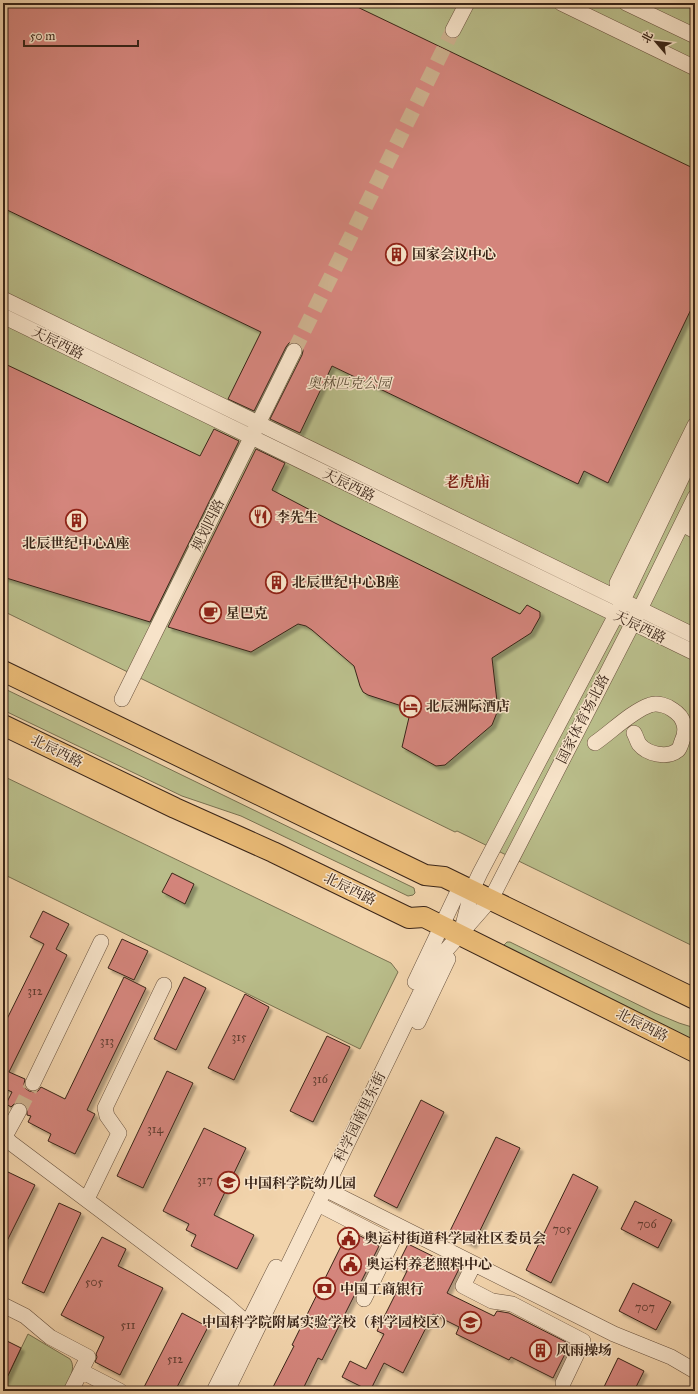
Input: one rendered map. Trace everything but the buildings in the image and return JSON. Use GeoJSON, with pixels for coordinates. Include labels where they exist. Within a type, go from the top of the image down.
{"type":"FeatureCollection","features":[{"type":"Feature","properties":{"kind":"main road"},"geometry":{"type":"LineString","coordinates":[[3,671],[425,875],[444,877],[695,999]]}},
{"type":"Feature","properties":{"kind":"main road","name":"北辰西路"},"geometry":{"type":"LineString","coordinates":[[3,725],[175,808],[273,852],[409,918],[424,917],[441,925],[695,1052]]}},
{"type":"Feature","properties":{"kind":"street"},"geometry":{"type":"LineString","coordinates":[[453,30],[466,3]]}},
{"type":"Feature","properties":{"kind":"street"},"geometry":{"type":"LineString","coordinates":[[561,3],[695,68]]}},
{"type":"Feature","properties":{"kind":"street"},"geometry":{"type":"LineString","coordinates":[[626,3],[695,36]]}},
{"type":"Feature","properties":{"kind":"street","name":"天辰西路"},"geometry":{"type":"LineString","coordinates":[[3,299],[695,636]]}},
{"type":"Feature","properties":{"kind":"street","name":"天辰西路"},"geometry":{"type":"LineString","coordinates":[[3,316],[695,653]]}},
{"type":"Feature","properties":{"kind":"street","name":"规划四路"},"geometry":{"type":"LineString","coordinates":[[122,699],[294,351]]}},
{"type":"Feature","properties":{"kind":"street"},"geometry":{"type":"LineString","coordinates":[[623,600],[617,583],[695,425]]}},
{"type":"Feature","properties":{"kind":"street","name":"国家体育场北路"},"geometry":{"type":"LineString","coordinates":[[460,934],[487,859],[616,614],[695,450]]}},
{"type":"Feature","properties":{"kind":"street","name":"国家体育场北路"},"geometry":{"type":"LineString","coordinates":[[476,892],[688,527],[695,497]]}},
{"type":"Feature","properties":{"kind":"street"},"geometry":{"type":"LineString","coordinates":[[595,744],[640,709],[652,704],[668,706],[678,713],[684,722],[685,736],[678,749],[668,754],[658,754],[646,751],[638,743],[634,733]]}},
{"type":"Feature","properties":{"kind":"street"},"geometry":{"type":"LineString","coordinates":[[237,1391],[256,1331],[325,1189],[441,925],[476,892]]}},
{"type":"Feature","properties":{"kind":"street"},"geometry":{"type":"LineString","coordinates":[[460,934],[476,892]]}},
{"type":"Feature","properties":{"kind":"street","name":"科学园南里东街"},"geometry":{"type":"LineString","coordinates":[[226,1391],[256,1331],[323,1206],[325,1189],[429,975],[441,956],[460,934]]}},
{"type":"Feature","properties":{"kind":"street"},"geometry":{"type":"LineString","coordinates":[[33,1083],[101,942]]}},
{"type":"Feature","properties":{"kind":"street"},"geometry":{"type":"LineString","coordinates":[[87,1199],[119,1133],[107,1116],[105,1108],[164,985]]}},
{"type":"Feature","properties":{"kind":"street"},"geometry":{"type":"LineString","coordinates":[[20,1111],[4,1137],[224,1304],[256,1331]]}},
{"type":"Feature","properties":{"kind":"street"},"geometry":{"type":"LineString","coordinates":[[325,1189],[614,1334],[671,1357],[695,1371]]}},
{"type":"Feature","properties":{"kind":"street"},"geometry":{"type":"LineString","coordinates":[[323,1206],[392,1242],[364,1299]]}},
{"type":"Feature","properties":{"kind":"street"},"geometry":{"type":"LineString","coordinates":[[474,1264],[463,1286],[492,1301],[512,1304],[583,1341],[563,1383]]}},
{"type":"Feature","properties":{"kind":"street"},"geometry":{"type":"LineString","coordinates":[[3,1305],[25,1316],[50,1337],[88,1357],[71,1391]]}},
{"type":"Feature","properties":{"kind":"street"},"geometry":{"type":"LineString","coordinates":[[214,1391],[256,1331]]}},
{"type":"Feature","properties":{"kind":"street"},"geometry":{"type":"LineString","coordinates":[[81,1371],[120,1391]]}},
{"type":"Feature","properties":{"kind":"green space","name":"奥林匹克公园"},"geometry":{"type":"Polygon","coordinates":[[[3,3],[695,3],[695,947],[457,831],[455,832],[3,611],[3,3]]]}},
{"type":"Feature","properties":{"kind":"green space"},"geometry":{"type":"Polygon","coordinates":[[[3,688],[414,888],[415,893],[408,896],[241,816],[182,796],[3,710],[3,688]]]}},
{"type":"Feature","properties":{"kind":"green space"},"geometry":{"type":"Polygon","coordinates":[[[3,776],[391,963],[398,972],[360,1049],[3,874],[3,776]]]}},
{"type":"Feature","properties":{"kind":"green space"},"geometry":{"type":"Polygon","coordinates":[[[507,942],[510,942],[655,1013],[695,1028],[695,1044],[503,948],[507,942]]]}},
{"type":"Feature","properties":{"kind":"green space"},"geometry":{"type":"Polygon","coordinates":[[[28,1334],[70,1359],[73,1367],[63,1391],[3,1391],[3,1386],[28,1334]]]}},
{"type":"Feature","properties":{"kind":"tunnel"},"geometry":{"type":"LineString","coordinates":[[294,351],[453,30]]}},
{"type":"Feature","properties":{"kind":"tunnel"},"geometry":{"type":"LineString","coordinates":[[19,1111],[33,1083]]}},
{"type":"Feature","properties":{"kind":"place","name":"国家会议中心"},"geometry":{"type":"Point","coordinates":[397,254]}},
{"type":"Feature","properties":{"kind":"place","name":"李先生"},"geometry":{"type":"Point","coordinates":[260,517]}},
{"type":"Feature","properties":{"kind":"place","name":"北辰世纪中心A座"},"geometry":{"type":"Point","coordinates":[76,521]}},
{"type":"Feature","properties":{"kind":"place","name":"北辰世纪中心B座"},"geometry":{"type":"Point","coordinates":[276,582]}},
{"type":"Feature","properties":{"kind":"place","name":"星巴克"},"geometry":{"type":"Point","coordinates":[210,613]}},
{"type":"Feature","properties":{"kind":"place","name":"北辰洲际酒店"},"geometry":{"type":"Point","coordinates":[410,706]}},
{"type":"Feature","properties":{"kind":"place","name":"中国科学院幼儿园"},"geometry":{"type":"Point","coordinates":[228,1183]}},
{"type":"Feature","properties":{"kind":"place","name":"奥运村街道科学园社区委员会"},"geometry":{"type":"Point","coordinates":[349,1238]}},
{"type":"Feature","properties":{"kind":"place","name":"奥运村养老照料中心"},"geometry":{"type":"Point","coordinates":[351,1264]}},
{"type":"Feature","properties":{"kind":"place","name":"中国工商银行"},"geometry":{"type":"Point","coordinates":[324,1289]}},
{"type":"Feature","properties":{"kind":"place","name":"中国科学院附属实验学校（科学园校区）"},"geometry":{"type":"Point","coordinates":[470,1322]}},
{"type":"Feature","properties":{"kind":"place","name":"风雨操场"},"geometry":{"type":"Point","coordinates":[540,1350]}},
{"type":"Feature","properties":{"kind":"district","name":"老虎庙"},"geometry":{"type":"Point","coordinates":[467,482]}}]}
